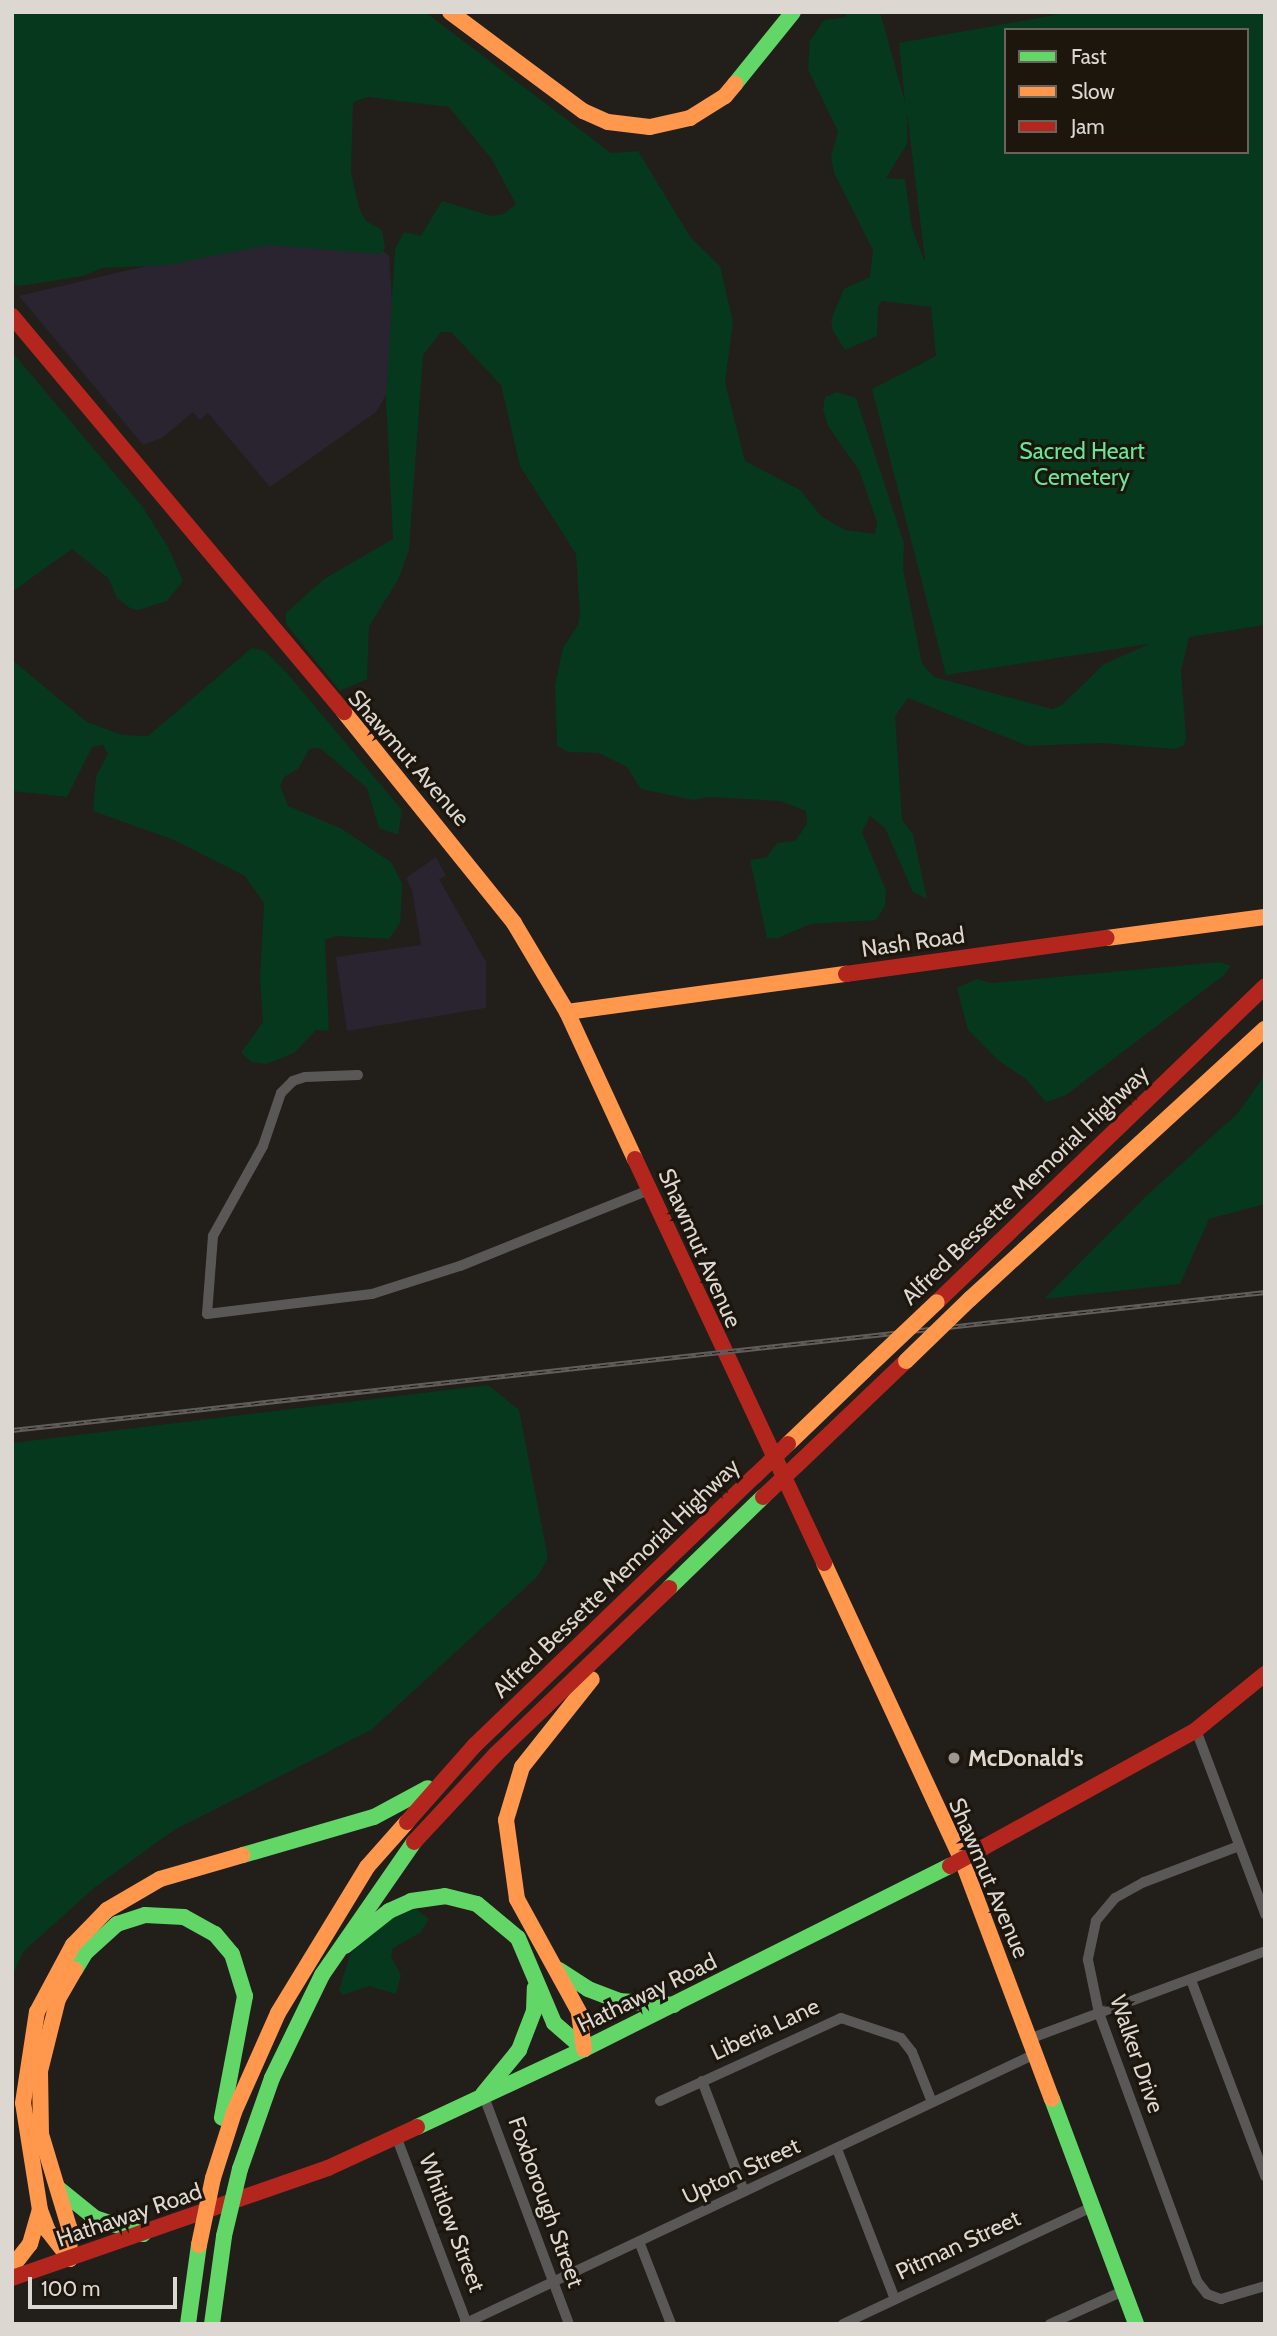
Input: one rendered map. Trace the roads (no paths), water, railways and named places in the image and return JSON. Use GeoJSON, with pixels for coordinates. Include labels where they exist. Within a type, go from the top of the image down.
{"type":"FeatureCollection","features":[{"type":"Feature","properties":{"kind":"main road"},"geometry":{"type":"LineString","coordinates":[[450,12],[583,111],[608,122],[649,127],[690,118],[725,96],[793,12]]}},
{"type":"Feature","properties":{"kind":"main road","name":"Shawmut Avenue"},"geometry":{"type":"LineString","coordinates":[[12,316],[450,839],[514,923],[567,1012],[962,1860],[1136,2324]]}},
{"type":"Feature","properties":{"kind":"main road","name":"Nash Road"},"geometry":{"type":"LineString","coordinates":[[567,1012],[1265,916]]}},
{"type":"Feature","properties":{"kind":"main road","name":"Alfred Bessette Memorial Highway"},"geometry":{"type":"LineString","coordinates":[[188,2324],[199,2245],[215,2173],[257,2057],[315,1946],[367,1867],[441,1781],[1265,986]]}},
{"type":"Feature","properties":{"kind":"main road","name":"Alfred Bessette Memorial Highway"},"geometry":{"type":"LineString","coordinates":[[212,2324],[224,2236],[240,2169],[272,2078],[333,1955],[385,1877],[441,1811],[763,1497],[970,1298],[1006,1271],[1265,1029]]}},
{"type":"Feature","properties":{"kind":"main road"},"geometry":{"type":"LineString","coordinates":[[584,2049],[579,2011],[542,1951],[520,1906],[510,1872],[506,1820],[512,1787],[551,1726],[651,1609]]}},
{"type":"Feature","properties":{"kind":"main road","name":"Hathaway Road"},"geometry":{"type":"LineString","coordinates":[[12,2278],[303,2179],[674,2006],[962,1860],[1196,1730],[1263,1679]]}},
{"type":"Feature","properties":{"kind":"main road"},"geometry":{"type":"LineString","coordinates":[[70,2259],[48,2231],[40,2210],[23,2118],[27,2054],[49,1983],[82,1934],[121,1900],[160,1879],[374,1817],[441,1781]]}},
{"type":"Feature","properties":{"kind":"main road"},"geometry":{"type":"LineString","coordinates":[[333,1955],[400,1905],[434,1896],[455,1897],[477,1904],[509,1927],[535,1976],[554,2023],[584,2049]]}},
{"type":"Feature","properties":{"kind":"main road"},"geometry":{"type":"LineString","coordinates":[[70,2259],[71,2236],[44,2148],[38,2105],[42,2054],[55,2008],[95,1942],[117,1924],[145,1915],[184,1917],[206,1927],[232,1954],[243,1982],[243,2025],[215,2173]]}},
{"type":"Feature","properties":{"kind":"main road"},"geometry":{"type":"LineString","coordinates":[[542,1951],[562,1972],[603,1996],[636,2005],[674,2006]]}},
{"type":"Feature","properties":{"kind":"main road"},"geometry":{"type":"LineString","coordinates":[[483,2094],[511,2063],[526,2036],[536,2000],[535,1976]]}},
{"type":"Feature","properties":{"kind":"main road"},"geometry":{"type":"LineString","coordinates":[[56,2186],[94,2218],[142,2234]]}},
{"type":"Feature","properties":{"kind":"main road"},"geometry":{"type":"LineString","coordinates":[[12,2267],[30,2244],[40,2210]]}},
{"type":"Feature","properties":{"kind":"street"},"geometry":{"type":"LineString","coordinates":[[358,1075],[306,1077],[293,1081],[281,1093],[263,1146],[213,1236],[207,1314],[372,1294],[460,1266],[649,1190]]}},
{"type":"Feature","properties":{"kind":"street"},"geometry":{"type":"LineString","coordinates":[[1196,1730],[1265,1914]]}},
{"type":"Feature","properties":{"kind":"street","name":"Walker Drive"},"geometry":{"type":"LineString","coordinates":[[1239,1846],[1133,1886],[1101,1912],[1087,1950],[1099,2014],[1203,2290],[1221,2299],[1265,2286]]}},
{"type":"Feature","properties":{"kind":"street","name":"Upton Street"},"geometry":{"type":"LineString","coordinates":[[466,2323],[640,2244],[838,2149],[1099,2014],[1265,1951]]}},
{"type":"Feature","properties":{"kind":"street"},"geometry":{"type":"LineString","coordinates":[[1191,1980],[1259,2145],[1265,2176]]}},
{"type":"Feature","properties":{"kind":"street","name":"Liberia Lane"},"geometry":{"type":"LineString","coordinates":[[660,2101],[827,2022],[847,2018],[891,2032],[906,2043],[932,2102]]}},
{"type":"Feature","properties":{"kind":"street"},"geometry":{"type":"LineString","coordinates":[[702,2081],[744,2192]]}},
{"type":"Feature","properties":{"kind":"street","name":"Foxborough Street"},"geometry":{"type":"LineString","coordinates":[[483,2094],[569,2324]]}},
{"type":"Feature","properties":{"kind":"street","name":"Whitlow Street"},"geometry":{"type":"LineString","coordinates":[[396,2136],[466,2323]]}},
{"type":"Feature","properties":{"kind":"street"},"geometry":{"type":"LineString","coordinates":[[838,2149],[895,2299]]}},
{"type":"Feature","properties":{"kind":"street","name":"Pitman Street"},"geometry":{"type":"LineString","coordinates":[[843,2324],[1092,2207]]}},
{"type":"Feature","properties":{"kind":"street"},"geometry":{"type":"LineString","coordinates":[[640,2244],[671,2324]]}},
{"type":"Feature","properties":{"kind":"street"},"geometry":{"type":"LineString","coordinates":[[1050,2324],[1124,2291]]}},
{"type":"Feature","properties":{"kind":"railway"},"geometry":{"type":"LineString","coordinates":[[12,1430],[1265,1292]]}},
{"type":"Feature","properties":{"kind":"place","name":"McDonald's"},"geometry":{"type":"Point","coordinates":[954,1758]}},
{"type":"Feature","properties":{"kind":"park label","name":"Sacred Heart Cemetery"},"geometry":{"type":"Point","coordinates":[1082,464]}}]}
